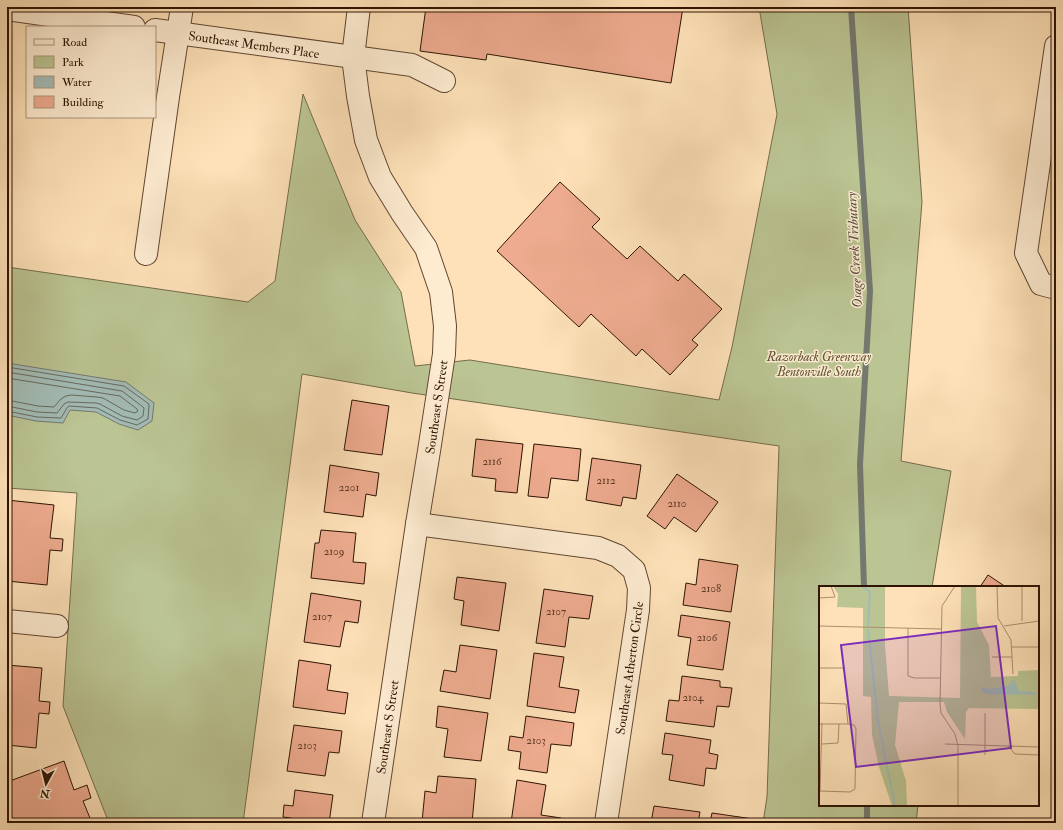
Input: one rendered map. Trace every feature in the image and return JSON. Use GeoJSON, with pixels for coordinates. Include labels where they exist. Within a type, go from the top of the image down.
{"type":"FeatureCollection","features":[{"type":"Feature","properties":{"kind":"street"},"geometry":{"type":"LineString","coordinates":[[146,254],[182,7]]}},
{"type":"Feature","properties":{"kind":"street","name":"Southeast S Street"},"geometry":{"type":"LineString","coordinates":[[360,7],[353,57],[366,140],[380,177],[426,248],[442,292],[445,326],[444,354],[430,451],[417,524],[373,823]]}},
{"type":"Feature","properties":{"kind":"street"},"geometry":{"type":"LineString","coordinates":[[17,9],[128,26]]}},
{"type":"Feature","properties":{"kind":"street","name":"Southeast Members Place"},"geometry":{"type":"LineString","coordinates":[[156,30],[412,65],[444,82]]}},
{"type":"Feature","properties":{"kind":"street"},"geometry":{"type":"LineString","coordinates":[[1056,46],[1026,253],[1041,284],[1056,288]]}},
{"type":"Feature","properties":{"kind":"street","name":"Southeast Atherton Circle"},"geometry":{"type":"LineString","coordinates":[[417,524],[598,548],[618,556],[634,570],[639,588],[638,610],[606,823]]}},
{"type":"Feature","properties":{"kind":"street"},"geometry":{"type":"LineString","coordinates":[[7,621],[57,626]]}},
{"type":"Feature","properties":{"kind":"green space","name":"Razorback Greenway Bentonville South"},"geometry":{"type":"Polygon","coordinates":[[[759,7],[908,7],[922,202],[901,461],[951,471],[932,586],[819,586],[819,806],[918,806],[916,823],[763,823],[767,797],[779,446],[412,393],[302,374],[243,823],[109,823],[63,706],[77,493],[7,488],[7,267],[248,302],[275,281],[303,94],[355,220],[401,292],[415,366],[470,360],[719,400],[732,347],[777,114],[759,7]]]}},
{"type":"Feature","properties":{"kind":"water"},"geometry":{"type":"Polygon","coordinates":[[[7,363],[126,382],[154,403],[152,421],[138,430],[119,424],[96,412],[70,410],[63,423],[36,421],[7,415],[7,363]]]}},
{"type":"Feature","properties":{"kind":"building"},"geometry":{"type":"Polygon","coordinates":[[[426,7],[683,7],[671,83],[487,54],[486,60],[420,51],[426,7]]]}},
{"type":"Feature","properties":{"kind":"building"},"geometry":{"type":"Polygon","coordinates":[[[560,182],[600,219],[592,227],[627,259],[640,246],[678,281],[684,274],[722,309],[692,340],[698,345],[670,375],[642,349],[636,356],[591,314],[579,327],[497,251],[560,182]]]}},
{"type":"Feature","properties":{"kind":"building"},"geometry":{"type":"Polygon","coordinates":[[[352,400],[389,406],[382,455],[344,450],[352,400]]]}},
{"type":"Feature","properties":{"kind":"building"},"geometry":{"type":"Polygon","coordinates":[[[476,439],[523,444],[517,493],[495,491],[496,479],[472,476],[476,439]]]}},
{"type":"Feature","properties":{"kind":"building"},"geometry":{"type":"Polygon","coordinates":[[[534,444],[581,449],[578,481],[551,478],[548,498],[528,496],[534,444]]]}},
{"type":"Feature","properties":{"kind":"building"},"geometry":{"type":"Polygon","coordinates":[[[592,458],[641,465],[636,499],[623,497],[621,506],[586,500],[592,458]]]}},
{"type":"Feature","properties":{"kind":"building"},"geometry":{"type":"Polygon","coordinates":[[[330,465],[379,473],[376,496],[366,494],[363,517],[324,512],[330,465]]]}},
{"type":"Feature","properties":{"kind":"building"},"geometry":{"type":"Polygon","coordinates":[[[677,474],[718,502],[696,532],[674,517],[665,529],[647,516],[677,474]]]}},
{"type":"Feature","properties":{"kind":"building"},"geometry":{"type":"Polygon","coordinates":[[[7,500],[54,505],[50,538],[63,539],[62,551],[50,550],[47,585],[7,581],[7,500]]]}},
{"type":"Feature","properties":{"kind":"building"},"geometry":{"type":"Polygon","coordinates":[[[321,530],[356,533],[353,562],[366,563],[364,584],[311,578],[315,543],[319,543],[321,530]]]}},
{"type":"Feature","properties":{"kind":"building"},"geometry":{"type":"Polygon","coordinates":[[[699,559],[738,565],[731,612],[683,605],[686,583],[696,585],[699,559]]]}},
{"type":"Feature","properties":{"kind":"building"},"geometry":{"type":"Polygon","coordinates":[[[988,575],[1004,586],[981,586],[988,575]]]}},
{"type":"Feature","properties":{"kind":"building"},"geometry":{"type":"Polygon","coordinates":[[[457,577],[506,583],[499,631],[461,625],[464,601],[454,599],[457,577]]]}},
{"type":"Feature","properties":{"kind":"building"},"geometry":{"type":"Polygon","coordinates":[[[544,589],[593,596],[589,619],[569,617],[565,647],[536,643],[544,589]]]}},
{"type":"Feature","properties":{"kind":"building"},"geometry":{"type":"Polygon","coordinates":[[[311,593],[361,601],[358,623],[345,621],[340,647],[304,642],[311,593]]]}},
{"type":"Feature","properties":{"kind":"building"},"geometry":{"type":"Polygon","coordinates":[[[681,615],[730,622],[723,670],[687,665],[691,638],[678,636],[681,615]]]}},
{"type":"Feature","properties":{"kind":"building"},"geometry":{"type":"Polygon","coordinates":[[[460,645],[497,650],[490,699],[440,691],[444,670],[456,672],[460,645]]]}},
{"type":"Feature","properties":{"kind":"building"},"geometry":{"type":"Polygon","coordinates":[[[534,653],[564,657],[559,687],[579,690],[575,713],[527,706],[534,653]]]}},
{"type":"Feature","properties":{"kind":"building"},"geometry":{"type":"Polygon","coordinates":[[[299,660],[331,665],[327,690],[348,693],[345,714],[293,707],[299,660]]]}},
{"type":"Feature","properties":{"kind":"building"},"geometry":{"type":"Polygon","coordinates":[[[7,665],[42,668],[39,701],[50,702],[49,714],[39,713],[36,748],[7,745],[7,665]]]}},
{"type":"Feature","properties":{"kind":"building"},"geometry":{"type":"Polygon","coordinates":[[[682,676],[720,681],[720,687],[732,688],[729,707],[717,706],[714,727],[666,721],[669,700],[679,701],[682,676]]]}},
{"type":"Feature","properties":{"kind":"building"},"geometry":{"type":"Polygon","coordinates":[[[438,706],[488,713],[481,761],[444,757],[448,729],[436,727],[438,706]]]}},
{"type":"Feature","properties":{"kind":"building"},"geometry":{"type":"Polygon","coordinates":[[[526,716],[574,723],[571,746],[551,744],[547,773],[519,769],[521,752],[508,750],[510,736],[523,738],[526,716]]]}},
{"type":"Feature","properties":{"kind":"building"},"geometry":{"type":"Polygon","coordinates":[[[294,725],[342,731],[339,753],[329,752],[325,776],[287,771],[294,725]]]}},
{"type":"Feature","properties":{"kind":"building"},"geometry":{"type":"Polygon","coordinates":[[[665,733],[711,740],[709,753],[718,755],[716,769],[706,768],[704,786],[669,780],[673,755],[662,754],[665,733]]]}},
{"type":"Feature","properties":{"kind":"building"},"geometry":{"type":"Polygon","coordinates":[[[64,761],[74,790],[87,785],[91,798],[83,801],[92,823],[8,823],[13,821],[7,804],[7,782],[64,761]]]}},
{"type":"Feature","properties":{"kind":"building"},"geometry":{"type":"Polygon","coordinates":[[[438,776],[476,779],[472,823],[422,822],[425,791],[436,793],[438,776]]]}},
{"type":"Feature","properties":{"kind":"building"},"geometry":{"type":"Polygon","coordinates":[[[517,780],[546,785],[541,815],[561,818],[560,823],[511,823],[517,780]]]}},
{"type":"Feature","properties":{"kind":"building"},"geometry":{"type":"Polygon","coordinates":[[[295,790],[333,795],[329,823],[290,823],[291,818],[283,817],[284,805],[293,806],[295,790]]]}},
{"type":"Feature","properties":{"kind":"building"},"geometry":{"type":"Polygon","coordinates":[[[654,806],[700,812],[698,823],[651,823],[654,806]]]}},
{"type":"Feature","properties":{"kind":"building"},"geometry":{"type":"Polygon","coordinates":[[[712,813],[760,820],[760,823],[710,823],[712,813]]]}},
{"type":"Feature","properties":{"kind":"waterway","name":"Osage Creek Tributary"},"geometry":{"type":"LineString","coordinates":[[851,7],[870,291],[860,464],[864,586]]}},
{"type":"Feature","properties":{"kind":"waterway","name":"Osage Creek Tributary"},"geometry":{"type":"LineString","coordinates":[[867,806],[867,823]]}}]}
